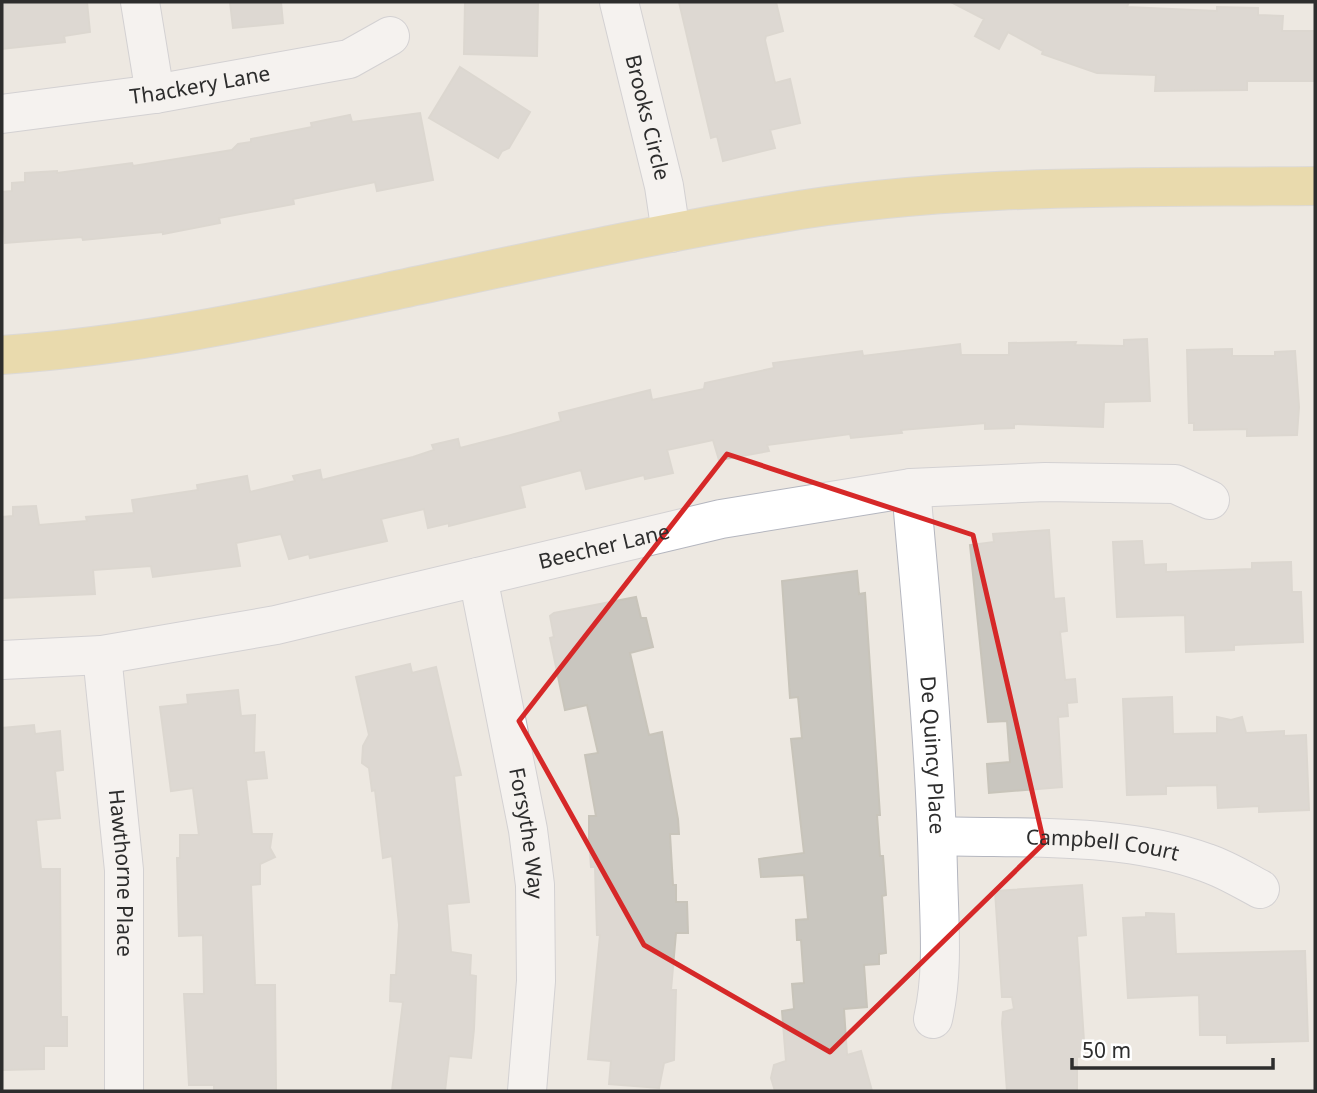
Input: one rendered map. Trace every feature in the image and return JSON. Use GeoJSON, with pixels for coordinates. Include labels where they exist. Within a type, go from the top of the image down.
{"type":"FeatureCollection","features":[{"type":"Feature","properties":{"kind":"main road"},"geometry":{"type":"LineString","coordinates":[[2,355],[136,341],[264,319],[671,233],[780,213],[1031,189],[1315,186]]}},
{"type":"Feature","properties":{"kind":"street"},"geometry":{"type":"LineString","coordinates":[[140,2],[155,94]]}},
{"type":"Feature","properties":{"kind":"street","name":"Brooks Circle"},"geometry":{"type":"LineString","coordinates":[[619,2],[664,186],[671,233]]}},
{"type":"Feature","properties":{"kind":"street","name":"Thackery Lane"},"geometry":{"type":"LineString","coordinates":[[2,114],[155,94],[349,59],[390,36]]}},
{"type":"Feature","properties":{"kind":"street","name":"Beecher Lane"},"geometry":{"type":"LineString","coordinates":[[2,660],[102,655],[276,625],[722,519],[911,488],[1045,482],[1175,484],[1210,500]]}},
{"type":"Feature","properties":{"kind":"street","name":"De Quincy Place"},"geometry":{"type":"LineString","coordinates":[[911,488],[929,697],[937,836],[940,987],[933,1020]]}},
{"type":"Feature","properties":{"kind":"street","name":"Forsythe Way"},"geometry":{"type":"LineString","coordinates":[[478,577],[528,830],[535,886],[536,981],[527,1091]]}},
{"type":"Feature","properties":{"kind":"street","name":"Hawthorne Place"},"geometry":{"type":"LineString","coordinates":[[102,655],[124,870],[124,1091]]}},
{"type":"Feature","properties":{"kind":"street","name":"Campbell Court"},"geometry":{"type":"LineString","coordinates":[[937,836],[1057,839],[1140,846],[1207,863],[1260,889]]}},
{"type":"Feature","properties":{"kind":"highlighted area"},"geometry":{"type":"Polygon","coordinates":[[[727,454],[973,535],[1044,843],[830,1052],[644,945],[519,721],[727,454]]]}},
{"type":"Feature","properties":{"kind":"building"},"geometry":{"type":"Polygon","coordinates":[[[2,2],[87,2],[90,32],[64,36],[65,42],[2,49],[2,2]]]}},
{"type":"Feature","properties":{"kind":"building"},"geometry":{"type":"Polygon","coordinates":[[[230,2],[281,2],[283,23],[233,28],[230,2]]]}},
{"type":"Feature","properties":{"kind":"building"},"geometry":{"type":"Polygon","coordinates":[[[465,2],[538,2],[537,56],[464,54],[465,2]]]}},
{"type":"Feature","properties":{"kind":"building"},"geometry":{"type":"Polygon","coordinates":[[[679,2],[776,2],[783,31],[766,36],[765,40],[775,83],[790,79],[800,123],[770,130],[775,148],[723,161],[717,136],[711,138],[679,2]]]}},
{"type":"Feature","properties":{"kind":"building"},"geometry":{"type":"Polygon","coordinates":[[[951,2],[1129,2],[1127,7],[1217,11],[1217,7],[1258,8],[1258,15],[1283,16],[1282,31],[1315,31],[1315,81],[1247,81],[1247,90],[1155,91],[1156,75],[1097,73],[1042,54],[1043,51],[1008,32],[999,49],[975,36],[984,19],[951,2]]]}},
{"type":"Feature","properties":{"kind":"building"},"geometry":{"type":"Polygon","coordinates":[[[460,67],[530,112],[509,148],[502,151],[498,158],[429,118],[460,67]]]}},
{"type":"Feature","properties":{"kind":"building"},"geometry":{"type":"Polygon","coordinates":[[[420,113],[433,180],[377,191],[375,182],[293,199],[294,204],[219,218],[220,223],[163,234],[5,243],[2,192],[12,191],[12,183],[25,182],[25,173],[57,173],[132,163],[133,166],[232,150],[238,144],[251,142],[251,139],[312,127],[311,123],[350,115],[352,122],[420,113]]]}},
{"type":"Feature","properties":{"kind":"building"},"geometry":{"type":"Polygon","coordinates":[[[1147,339],[1150,401],[1104,402],[1103,427],[1014,424],[1014,428],[985,429],[985,423],[901,430],[902,433],[851,438],[850,434],[767,445],[769,451],[719,460],[713,440],[667,450],[673,473],[645,479],[644,475],[586,489],[581,470],[520,486],[525,507],[449,526],[449,523],[428,528],[424,509],[381,519],[387,541],[310,558],[309,554],[289,559],[281,534],[236,543],[240,566],[153,577],[151,566],[93,570],[95,594],[3,598],[2,517],[13,516],[13,507],[36,506],[39,525],[87,521],[86,517],[134,513],[132,500],[198,490],[197,485],[247,476],[250,492],[295,481],[293,476],[320,470],[322,480],[413,457],[434,450],[432,445],[458,439],[460,448],[507,436],[561,421],[559,413],[650,390],[652,400],[704,389],[705,383],[774,368],[773,363],[862,351],[863,356],[960,344],[961,355],[1009,355],[1009,343],[1076,342],[1075,345],[1124,346],[1124,340],[1147,339]]]}},
{"type":"Feature","properties":{"kind":"building"},"geometry":{"type":"Polygon","coordinates":[[[1232,349],[1232,356],[1275,356],[1275,352],[1295,351],[1299,407],[1297,435],[1247,436],[1247,429],[1194,430],[1194,423],[1189,423],[1187,350],[1232,349]]]}},
{"type":"Feature","properties":{"kind":"building"},"geometry":{"type":"Polygon","coordinates":[[[1049,530],[1054,599],[1064,598],[1067,631],[1060,632],[1065,680],[1075,679],[1077,702],[1067,703],[1068,716],[1058,717],[1062,787],[989,793],[987,764],[1010,762],[1007,721],[988,722],[970,545],[994,542],[993,534],[1049,530]]]}},
{"type":"Feature","properties":{"kind":"building"},"geometry":{"type":"Polygon","coordinates":[[[1142,541],[1144,565],[1166,564],[1166,572],[1252,569],[1252,563],[1291,562],[1292,592],[1301,592],[1303,642],[1234,645],[1234,650],[1186,652],[1185,615],[1117,617],[1113,542],[1142,541]]]}},
{"type":"Feature","properties":{"kind":"building"},"geometry":{"type":"Polygon","coordinates":[[[857,571],[859,594],[865,593],[880,815],[877,815],[886,895],[882,896],[886,953],[879,954],[879,964],[864,965],[867,1007],[844,1009],[847,1055],[861,1051],[872,1091],[775,1091],[771,1078],[774,1065],[786,1061],[782,1011],[794,1009],[792,984],[804,983],[801,940],[797,940],[796,920],[808,919],[804,875],[761,877],[759,859],[804,853],[791,739],[802,738],[798,697],[790,698],[782,581],[857,571]]]}},
{"type":"Feature","properties":{"kind":"building"},"geometry":{"type":"Polygon","coordinates":[[[636,597],[641,618],[646,618],[653,647],[630,653],[649,735],[662,732],[678,819],[679,834],[670,834],[673,885],[676,885],[676,902],[687,902],[688,933],[676,933],[671,990],[676,990],[674,1060],[664,1063],[659,1088],[609,1084],[611,1061],[588,1059],[600,935],[597,935],[595,867],[591,867],[589,840],[589,816],[596,816],[585,755],[598,753],[587,705],[565,710],[550,638],[554,637],[550,616],[554,613],[636,597]]]}},
{"type":"Feature","properties":{"kind":"building"},"geometry":{"type":"Polygon","coordinates":[[[410,664],[412,673],[436,667],[461,775],[454,776],[469,902],[447,904],[451,952],[471,955],[470,975],[476,976],[474,1029],[471,1058],[449,1056],[445,1091],[392,1091],[403,1002],[390,1001],[391,975],[396,975],[399,925],[392,856],[383,858],[375,790],[372,791],[369,768],[362,763],[363,746],[369,735],[356,677],[410,664]]]}},
{"type":"Feature","properties":{"kind":"building"},"geometry":{"type":"Polygon","coordinates":[[[238,690],[241,716],[255,715],[254,753],[264,752],[267,778],[246,780],[252,834],[272,834],[270,848],[275,857],[260,864],[260,884],[251,885],[255,985],[275,985],[276,1091],[214,1091],[214,1085],[189,1085],[184,994],[204,994],[203,935],[179,936],[177,858],[180,858],[180,835],[199,835],[193,788],[171,791],[160,707],[188,704],[187,695],[238,690]]]}},
{"type":"Feature","properties":{"kind":"building"},"geometry":{"type":"Polygon","coordinates":[[[1172,697],[1173,734],[1217,733],[1217,717],[1231,720],[1242,717],[1246,733],[1284,731],[1284,736],[1306,735],[1309,810],[1259,812],[1259,806],[1218,808],[1217,785],[1166,786],[1166,794],[1127,795],[1123,699],[1172,697]]]}},
{"type":"Feature","properties":{"kind":"building"},"geometry":{"type":"Polygon","coordinates":[[[34,725],[35,734],[60,731],[63,770],[55,771],[60,818],[36,820],[41,869],[60,869],[61,1017],[67,1017],[67,1046],[44,1046],[44,1069],[2,1070],[2,728],[34,725]]]}},
{"type":"Feature","properties":{"kind":"building"},"geometry":{"type":"Polygon","coordinates":[[[1082,885],[1086,935],[1077,936],[1085,1056],[1077,1057],[1077,1091],[1007,1091],[1002,1023],[1003,1012],[1014,1009],[1012,997],[1002,997],[995,891],[1082,885]]]}},
{"type":"Feature","properties":{"kind":"building"},"geometry":{"type":"Polygon","coordinates":[[[1146,913],[1174,914],[1176,954],[1305,951],[1308,1041],[1227,1043],[1227,1035],[1200,1035],[1199,995],[1128,998],[1123,918],[1146,917],[1146,913]]]}}]}
